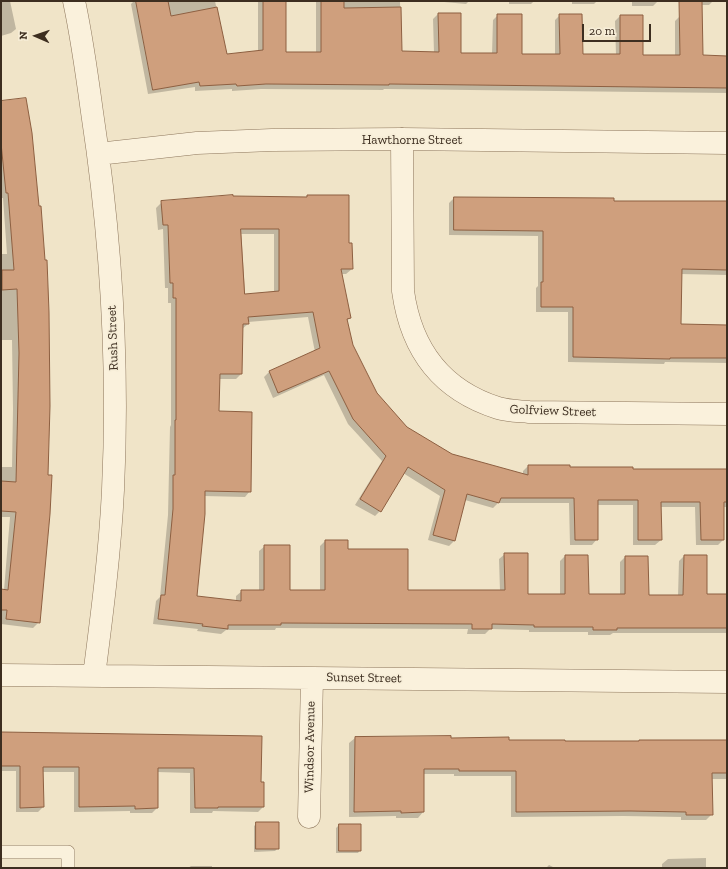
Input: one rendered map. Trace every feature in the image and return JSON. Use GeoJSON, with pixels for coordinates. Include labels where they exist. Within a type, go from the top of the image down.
{"type":"FeatureCollection","features":[{"type":"Feature","properties":{"kind":"street","name":"Rush Street"},"geometry":{"type":"LineString","coordinates":[[74,1],[98,154],[108,249],[113,330],[115,422],[113,491],[108,559],[94,676]]}},
{"type":"Feature","properties":{"kind":"street","name":"Hawthorne Street"},"geometry":{"type":"LineString","coordinates":[[98,154],[197,143],[272,140],[402,139],[727,143]]}},
{"type":"Feature","properties":{"kind":"street","name":"Golfview Street"},"geometry":{"type":"LineString","coordinates":[[402,139],[403,291],[406,309],[418,343],[427,358],[447,380],[472,397],[499,408],[529,412],[727,414]]}},
{"type":"Feature","properties":{"kind":"street","name":"Sunset Street"},"geometry":{"type":"LineString","coordinates":[[1,675],[727,682]]}},
{"type":"Feature","properties":{"kind":"street","name":"Windsor Avenue"},"geometry":{"type":"LineString","coordinates":[[309,817],[312,678]]}},
{"type":"Feature","properties":{"kind":"lane"},"geometry":{"type":"LineString","coordinates":[[1,852],[68,852],[68,868]]}},
{"type":"Feature","properties":{"kind":"building"},"geometry":{"type":"Polygon","coordinates":[[[136,1],[168,1],[171,16],[217,7],[227,54],[263,50],[263,1],[286,1],[286,52],[321,52],[321,1],[344,1],[344,8],[401,7],[402,51],[439,52],[438,13],[461,13],[461,53],[497,53],[497,14],[522,14],[522,54],[560,54],[559,14],[582,14],[583,54],[620,54],[620,15],[643,15],[643,55],[680,55],[679,1],[702,1],[703,55],[727,56],[727,88],[389,84],[266,84],[237,86],[236,84],[200,86],[199,82],[153,90],[136,1]]]}},
{"type":"Feature","properties":{"kind":"building"},"geometry":{"type":"Polygon","coordinates":[[[26,98],[32,133],[39,206],[41,206],[45,260],[47,260],[49,312],[50,406],[48,475],[52,475],[40,623],[6,619],[7,610],[1,610],[1,589],[8,590],[16,512],[1,511],[1,481],[16,482],[19,353],[17,289],[2,290],[2,270],[14,270],[8,193],[6,193],[1,143],[1,101],[26,98]]]}},
{"type":"Feature","properties":{"kind":"building"},"geometry":{"type":"Polygon","coordinates":[[[233,195],[307,197],[307,195],[349,195],[349,243],[352,243],[353,269],[341,269],[351,318],[347,319],[353,345],[377,393],[407,427],[452,454],[528,475],[528,465],[633,467],[633,469],[727,469],[727,502],[724,502],[724,540],[701,540],[700,502],[661,502],[662,540],[638,540],[638,500],[598,500],[598,540],[575,540],[574,498],[501,498],[499,503],[467,494],[455,541],[433,535],[445,490],[408,467],[381,512],[360,499],[386,456],[353,419],[329,371],[278,393],[269,371],[320,348],[313,312],[248,317],[249,324],[243,324],[242,374],[220,374],[219,411],[252,412],[251,492],[205,491],[205,514],[197,596],[241,601],[241,590],[264,590],[264,545],[290,545],[290,590],[325,590],[325,540],[348,540],[348,549],[408,549],[408,590],[505,590],[504,553],[528,553],[528,594],[565,594],[565,555],[588,555],[589,594],[625,594],[625,556],[648,556],[649,595],[683,595],[684,555],[707,555],[707,594],[727,594],[727,628],[617,628],[617,630],[593,630],[593,627],[534,627],[534,625],[492,624],[492,629],[472,629],[472,624],[281,623],[281,625],[228,625],[228,629],[202,626],[203,624],[158,619],[161,595],[165,595],[173,509],[176,420],[176,298],[173,298],[173,283],[170,283],[168,225],[163,225],[161,201],[233,195]],[[241,229],[245,294],[279,291],[279,229],[241,229]]]}},
{"type":"Feature","properties":{"kind":"building"},"geometry":{"type":"Polygon","coordinates":[[[454,197],[614,198],[614,201],[727,201],[727,270],[682,269],[681,324],[727,325],[727,358],[670,359],[573,357],[573,307],[541,307],[541,282],[543,282],[543,231],[454,230],[454,197]]]}},
{"type":"Feature","properties":{"kind":"building"},"geometry":{"type":"Polygon","coordinates":[[[1,732],[262,736],[261,782],[264,782],[264,807],[195,808],[194,768],[158,768],[158,808],[135,809],[135,806],[79,807],[79,767],[43,767],[44,807],[20,808],[20,766],[1,766],[1,732]]]}},
{"type":"Feature","properties":{"kind":"building"},"geometry":{"type":"Polygon","coordinates":[[[451,736],[451,738],[509,737],[509,740],[565,741],[727,740],[727,773],[712,773],[713,815],[686,815],[686,812],[630,811],[516,812],[516,771],[459,771],[459,769],[424,769],[424,812],[354,812],[355,737],[451,736]]]}},
{"type":"Feature","properties":{"kind":"building"},"geometry":{"type":"Polygon","coordinates":[[[256,822],[279,822],[279,849],[256,849],[256,822]]]}},
{"type":"Feature","properties":{"kind":"building"},"geometry":{"type":"Polygon","coordinates":[[[339,824],[361,824],[361,851],[339,851],[339,824]]]}}]}
